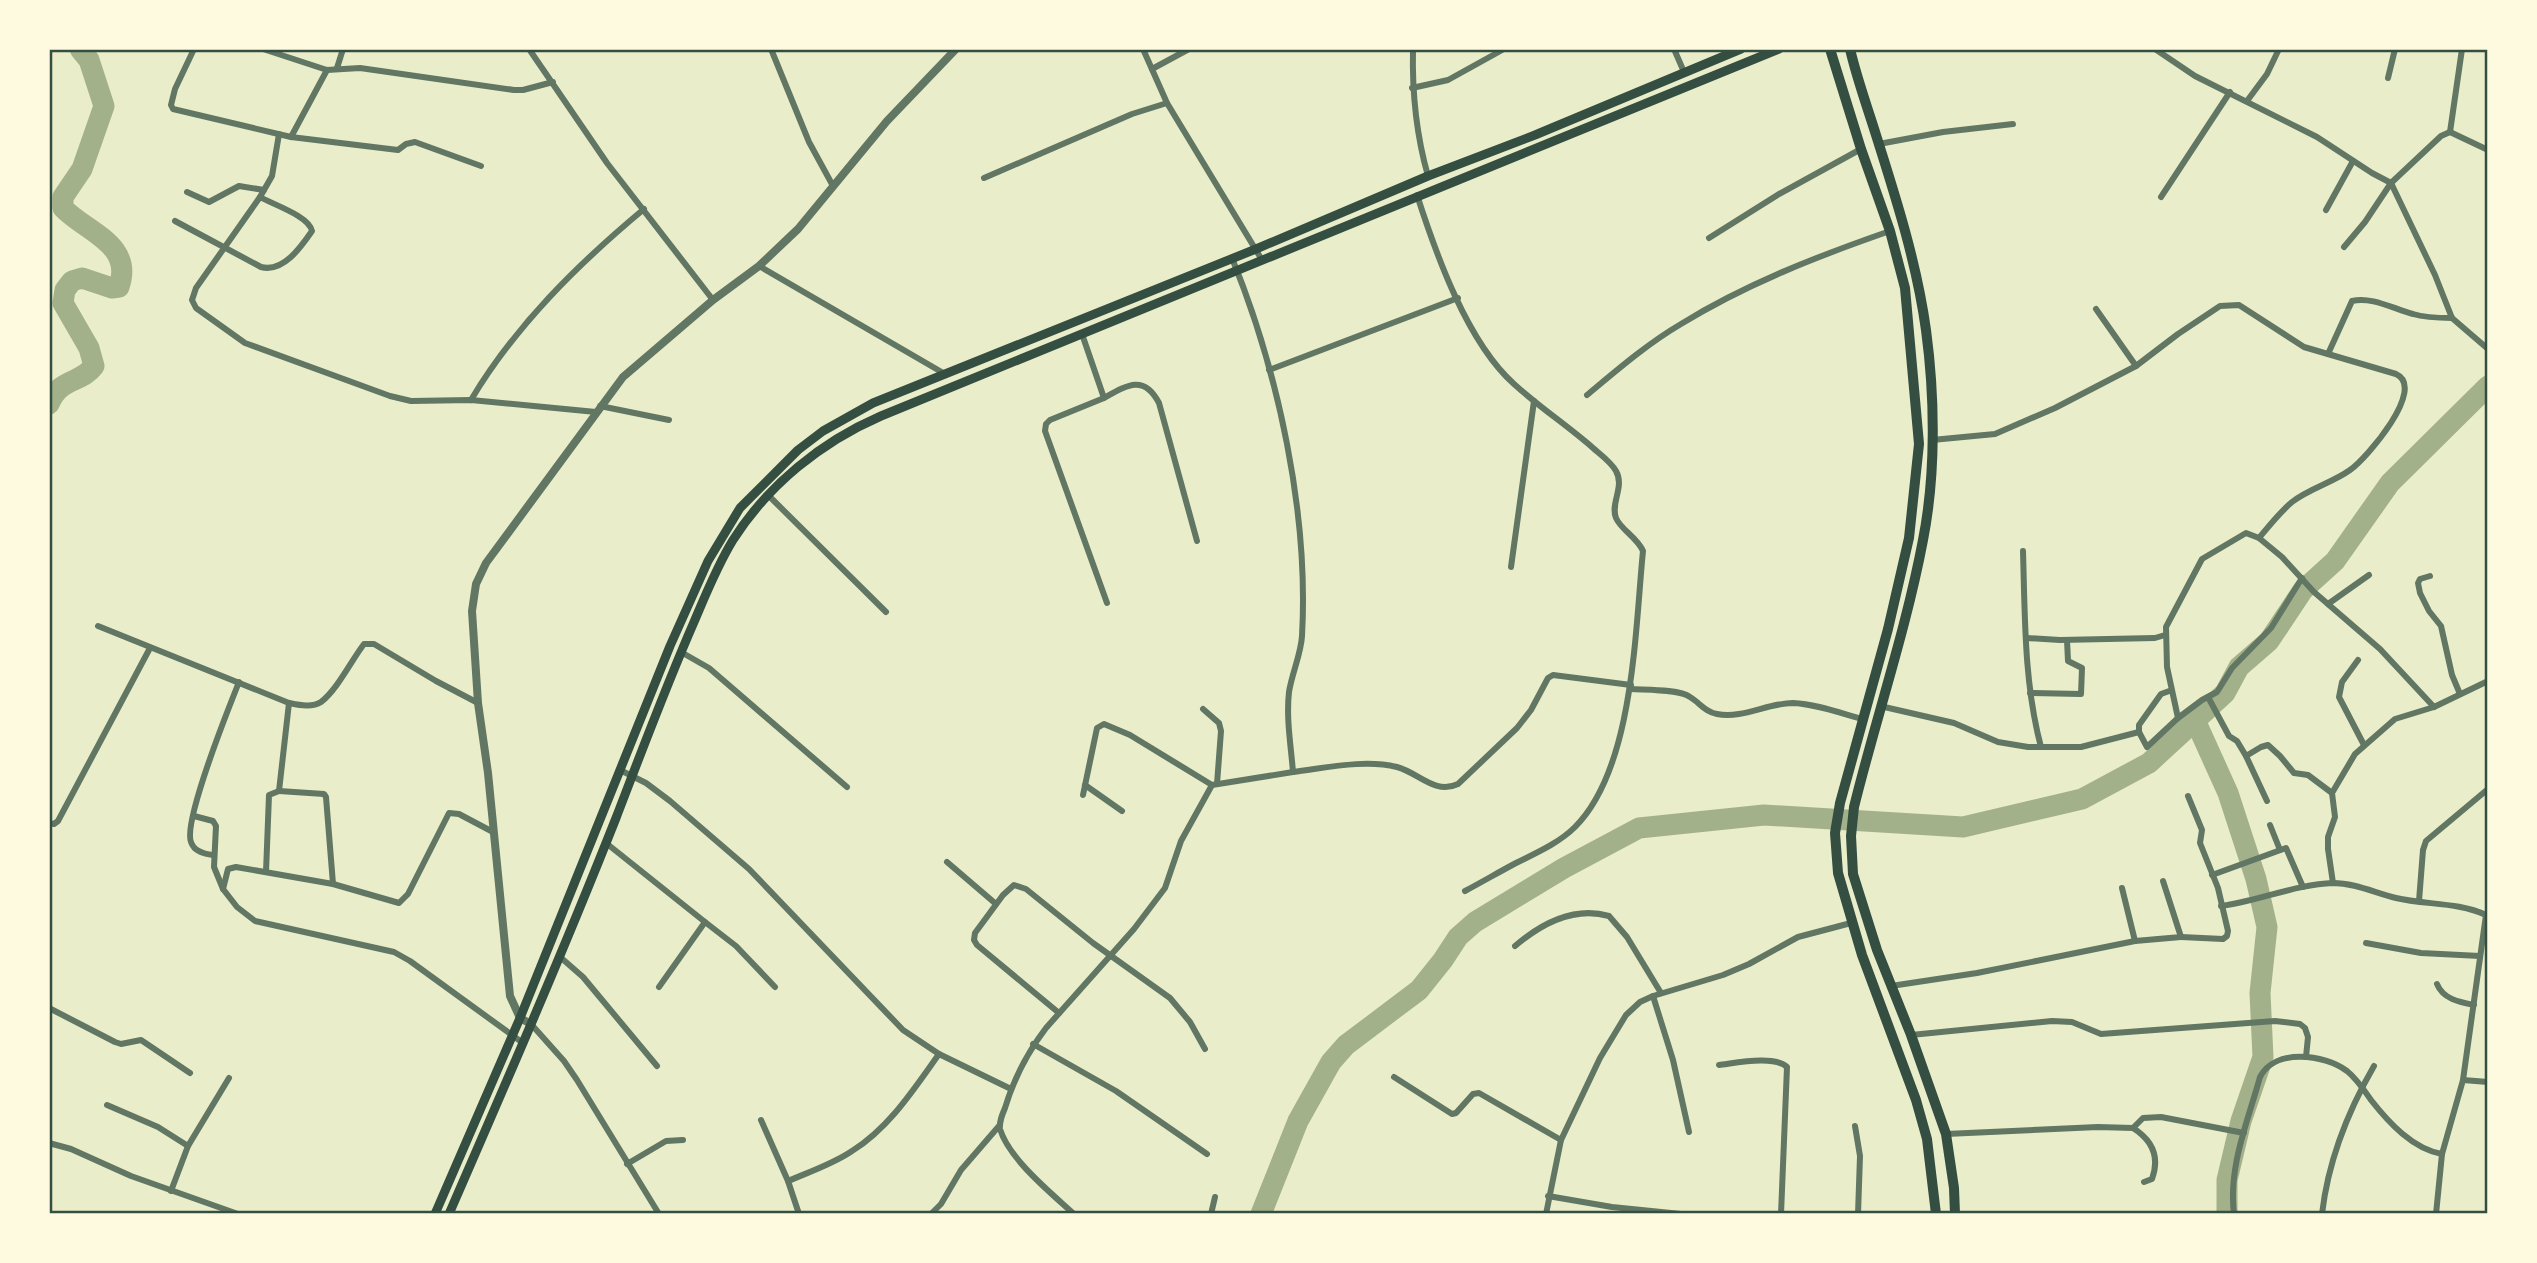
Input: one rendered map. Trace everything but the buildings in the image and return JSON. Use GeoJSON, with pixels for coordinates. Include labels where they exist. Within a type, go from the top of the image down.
{"type":"FeatureCollection","features":[{"type":"Feature","properties":{"kind":"highway"},"geometry":{"type":"LineString","coordinates":[[1830,49],[1890,231],[1905,288],[1919,444],[1909,538],[1888,629],[1840,803],[1835,833],[1838,873],[1851,923],[1916,1100],[1927,1139],[1936,1214]]}},
{"type":"Feature","properties":{"kind":"highway"},"geometry":{"type":"LineString","coordinates":[[1850,49],[1857,82],[1879,145],[1916,279],[1926,328],[1932,440],[1923,541],[1854,807],[1851,836],[1853,874],[1877,950],[1912,1035],[1946,1134],[1955,1214]]}},
{"type":"Feature","properties":{"kind":"highway"},"geometry":{"type":"LineString","coordinates":[[1914,371],[1930,369]]}},
{"type":"Feature","properties":{"kind":"highway"},"geometry":{"type":"LineString","coordinates":[[1862,955],[1877,950]]}},
{"type":"Feature","properties":{"kind":"main road"},"geometry":{"type":"LineString","coordinates":[[435,1214],[520,1018],[670,646],[708,561],[740,508],[798,450],[822,431],[873,403],[1741,49]]}},
{"type":"Feature","properties":{"kind":"main road"},"geometry":{"type":"LineString","coordinates":[[449,1214],[531,1024],[718,566],[750,516],[805,461],[854,427],[1779,49]]}},
{"type":"Feature","properties":{"kind":"street"},"geometry":{"type":"LineString","coordinates":[[194,49],[175,89],[172,108],[290,137],[394,150],[415,142],[481,166]]}},
{"type":"Feature","properties":{"kind":"street"},"geometry":{"type":"LineString","coordinates":[[263,49],[327,70],[360,68],[514,90],[553,82]]}},
{"type":"Feature","properties":{"kind":"street"},"geometry":{"type":"LineString","coordinates":[[337,68],[343,49]]}},
{"type":"Feature","properties":{"kind":"street"},"geometry":{"type":"LineString","coordinates":[[529,49],[607,163],[713,300]]}},
{"type":"Feature","properties":{"kind":"street"},"geometry":{"type":"LineString","coordinates":[[771,49],[809,142],[833,186]]}},
{"type":"Feature","properties":{"kind":"street"},"geometry":{"type":"LineString","coordinates":[[659,1214],[564,1061],[531,1024],[520,1018],[510,996],[478,703],[472,611],[476,584],[486,564],[598,409],[632,368],[713,300],[759,266],[798,229],[887,121],[956,49]]}},
{"type":"Feature","properties":{"kind":"street"},"geometry":{"type":"LineString","coordinates":[[1143,49],[1167,103],[1262,260]]}},
{"type":"Feature","properties":{"kind":"street"},"geometry":{"type":"LineString","coordinates":[[1152,69],[1189,49]]}},
{"type":"Feature","properties":{"kind":"street"},"geometry":{"type":"LineString","coordinates":[[1413,49],[1412,88],[1419,140],[1428,176]]}},
{"type":"Feature","properties":{"kind":"street"},"geometry":{"type":"LineString","coordinates":[[1412,88],[1448,80],[1504,49]]}},
{"type":"Feature","properties":{"kind":"street"},"geometry":{"type":"LineString","coordinates":[[1674,49],[1684,72]]}},
{"type":"Feature","properties":{"kind":"street"},"geometry":{"type":"LineString","coordinates":[[2155,49],[2183,69],[2317,137],[2391,183],[2435,275],[2452,318],[2488,349]]}},
{"type":"Feature","properties":{"kind":"street"},"geometry":{"type":"LineString","coordinates":[[2247,100],[2267,74],[2280,49]]}},
{"type":"Feature","properties":{"kind":"street"},"geometry":{"type":"LineString","coordinates":[[2388,78],[2395,49]]}},
{"type":"Feature","properties":{"kind":"street"},"geometry":{"type":"LineString","coordinates":[[2450,132],[2461,49]]}},
{"type":"Feature","properties":{"kind":"street"},"geometry":{"type":"LineString","coordinates":[[290,137],[327,70]]}},
{"type":"Feature","properties":{"kind":"street"},"geometry":{"type":"LineString","coordinates":[[2161,197],[2230,92]]}},
{"type":"Feature","properties":{"kind":"street"},"geometry":{"type":"LineString","coordinates":[[984,178],[1132,114],[1167,103]]}},
{"type":"Feature","properties":{"kind":"street"},"geometry":{"type":"LineString","coordinates":[[1879,145],[1943,132],[2013,124]]}},
{"type":"Feature","properties":{"kind":"street"},"geometry":{"type":"LineString","coordinates":[[2344,247],[2365,222],[2391,183],[2441,136],[2450,132],[2488,150]]}},
{"type":"Feature","properties":{"kind":"street"},"geometry":{"type":"LineString","coordinates":[[279,134],[272,176],[196,288],[192,300],[196,308],[245,343],[390,396],[411,401],[471,400],[598,409],[669,420]]}},
{"type":"Feature","properties":{"kind":"street"},"geometry":{"type":"LineString","coordinates":[[1709,237],[1779,194],[1861,149]]}},
{"type":"Feature","properties":{"kind":"street"},"geometry":{"type":"LineString","coordinates":[[2326,210],[2353,160]]}},
{"type":"Feature","properties":{"kind":"street"},"geometry":{"type":"LineString","coordinates":[[187,192],[208,202],[239,186],[264,190]]}},
{"type":"Feature","properties":{"kind":"street"},"geometry":{"type":"LineString","coordinates":[[1417,195],[1436,253],[1479,338],[1501,372],[1608,461],[1617,472],[1620,483],[1616,519],[1638,541],[1643,551],[1631,687],[1616,750],[1602,787],[1589,811],[1574,828],[1544,849],[1465,891]]}},
{"type":"Feature","properties":{"kind":"street"},"geometry":{"type":"LineString","coordinates":[[176,221],[266,268],[282,263],[298,251],[312,231],[310,223],[260,197]]}},
{"type":"Feature","properties":{"kind":"street"},"geometry":{"type":"LineString","coordinates":[[471,400],[499,355],[570,275],[644,209]]}},
{"type":"Feature","properties":{"kind":"street"},"geometry":{"type":"LineString","coordinates":[[1587,395],[1640,351],[1681,324],[1777,272],[1890,231]]}},
{"type":"Feature","properties":{"kind":"street"},"geometry":{"type":"LineString","coordinates":[[1232,258],[1262,340],[1291,467],[1300,541],[1302,638],[1289,695],[1288,724],[1293,772]]}},
{"type":"Feature","properties":{"kind":"street"},"geometry":{"type":"LineString","coordinates":[[759,266],[945,374]]}},
{"type":"Feature","properties":{"kind":"street"},"geometry":{"type":"LineString","coordinates":[[1269,370],[1458,299]]}},
{"type":"Feature","properties":{"kind":"street"},"geometry":{"type":"LineString","coordinates":[[2328,354],[2352,301],[2369,300],[2415,315],[2452,318]]}},
{"type":"Feature","properties":{"kind":"street"},"geometry":{"type":"LineString","coordinates":[[1932,440],[1995,434],[2055,408],[2136,366],[2207,313],[2230,304],[2239,305],[2304,347],[2401,376],[2406,383],[2402,402],[2386,433],[2350,470],[2305,492],[2288,506],[2259,538]]}},
{"type":"Feature","properties":{"kind":"street"},"geometry":{"type":"LineString","coordinates":[[2096,309],[2136,366]]}},
{"type":"Feature","properties":{"kind":"street"},"geometry":{"type":"LineString","coordinates":[[1083,334],[1104,398]]}},
{"type":"Feature","properties":{"kind":"street"},"geometry":{"type":"LineString","coordinates":[[1107,603],[1045,431],[1049,420],[1132,384],[1147,387],[1159,403],[1198,541]]}},
{"type":"Feature","properties":{"kind":"street"},"geometry":{"type":"LineString","coordinates":[[1511,567],[1534,401]]}},
{"type":"Feature","properties":{"kind":"street"},"geometry":{"type":"LineString","coordinates":[[769,496],[886,612]]}},
{"type":"Feature","properties":{"kind":"street"},"geometry":{"type":"LineString","coordinates":[[2179,718],[2172,691],[2166,627],[2202,559],[2246,533],[2259,538],[2282,557],[2314,592],[2379,649],[2434,707]]}},
{"type":"Feature","properties":{"kind":"street"},"geometry":{"type":"LineString","coordinates":[[2023,551],[2030,694],[2041,747]]}},
{"type":"Feature","properties":{"kind":"street"},"geometry":{"type":"LineString","coordinates":[[2328,604],[2369,575]]}},
{"type":"Feature","properties":{"kind":"street"},"geometry":{"type":"LineString","coordinates":[[2430,576],[2420,579],[2420,593],[2428,611],[2441,626],[2448,659],[2460,694]]}},
{"type":"Feature","properties":{"kind":"street"},"geometry":{"type":"LineString","coordinates":[[2172,691],[2161,694],[2139,725],[2139,732],[2147,747],[2179,718],[2217,692],[2232,668],[2271,628],[2304,580]]}},
{"type":"Feature","properties":{"kind":"street"},"geometry":{"type":"LineString","coordinates":[[98,626],[289,703],[304,706],[320,703],[360,650],[367,644],[374,644],[478,703]]}},
{"type":"Feature","properties":{"kind":"street"},"geometry":{"type":"LineString","coordinates":[[2026,638],[2067,640],[2155,638],[2165,635]]}},
{"type":"Feature","properties":{"kind":"street"},"geometry":{"type":"LineString","coordinates":[[2030,694],[2081,694],[2082,668],[2068,661],[2067,640]]}},
{"type":"Feature","properties":{"kind":"street"},"geometry":{"type":"LineString","coordinates":[[49,823],[58,821],[150,648]]}},
{"type":"Feature","properties":{"kind":"street"},"geometry":{"type":"LineString","coordinates":[[681,652],[709,668],[847,787]]}},
{"type":"Feature","properties":{"kind":"street"},"geometry":{"type":"LineString","coordinates":[[2358,660],[2342,682],[2339,697],[2364,745]]}},
{"type":"Feature","properties":{"kind":"street"},"geometry":{"type":"LineString","coordinates":[[1083,796],[1097,728],[1104,724],[1130,735],[1215,784],[1372,764],[1389,765],[1411,772],[1440,788],[1452,787],[1517,728],[1531,710],[1548,678],[1553,675],[1689,696],[1713,714],[1731,716],[1773,705],[1793,703],[1862,719]]}},
{"type":"Feature","properties":{"kind":"street"},"geometry":{"type":"LineString","coordinates":[[2333,883],[2328,849],[2328,837],[2335,817],[2332,793],[2355,754],[2395,719],[2434,707],[2488,681]]}},
{"type":"Feature","properties":{"kind":"street"},"geometry":{"type":"LineString","coordinates":[[213,855],[199,851],[189,840],[215,740],[239,682]]}},
{"type":"Feature","properties":{"kind":"street"},"geometry":{"type":"LineString","coordinates":[[2208,699],[2229,736],[2237,741],[2246,756],[2267,801]]}},
{"type":"Feature","properties":{"kind":"street"},"geometry":{"type":"LineString","coordinates":[[279,790],[289,703]]}},
{"type":"Feature","properties":{"kind":"street"},"geometry":{"type":"LineString","coordinates":[[1880,706],[1954,723],[1971,728],[1998,742],[2028,747],[2081,747],[2139,732]]}},
{"type":"Feature","properties":{"kind":"street"},"geometry":{"type":"LineString","coordinates":[[931,1214],[941,1204],[961,1170],[999,1126],[1011,1089],[1033,1044],[1109,954],[1134,929],[1165,888],[1181,841],[1215,784],[1221,731],[1219,723],[1203,709]]}},
{"type":"Feature","properties":{"kind":"street"},"geometry":{"type":"LineString","coordinates":[[2246,756],[2268,746],[2294,773],[2308,775],[2332,793]]}},
{"type":"Feature","properties":{"kind":"street"},"geometry":{"type":"LineString","coordinates":[[620,770],[670,801],[749,869],[903,1030],[939,1054],[1011,1089]]}},
{"type":"Feature","properties":{"kind":"street"},"geometry":{"type":"LineString","coordinates":[[1085,785],[1122,811]]}},
{"type":"Feature","properties":{"kind":"street"},"geometry":{"type":"LineString","coordinates":[[2418,901],[2426,841],[2488,789]]}},
{"type":"Feature","properties":{"kind":"street"},"geometry":{"type":"LineString","coordinates":[[267,872],[269,795],[279,790],[324,794],[333,884]]}},
{"type":"Feature","properties":{"kind":"street"},"geometry":{"type":"LineString","coordinates":[[1891,986],[1977,973],[2135,941],[2181,937],[2226,938],[2228,931],[2213,875],[2200,843],[2202,830],[2188,796]]}},
{"type":"Feature","properties":{"kind":"street"},"geometry":{"type":"LineString","coordinates":[[223,889],[231,867],[333,884],[399,903],[408,894],[449,813],[458,814],[494,832]]}},
{"type":"Feature","properties":{"kind":"street"},"geometry":{"type":"LineString","coordinates":[[194,816],[212,821],[216,825],[213,855],[216,875],[237,907],[255,921],[394,952],[523,1043]]}},
{"type":"Feature","properties":{"kind":"street"},"geometry":{"type":"LineString","coordinates":[[2270,825],[2280,850]]}},
{"type":"Feature","properties":{"kind":"street"},"geometry":{"type":"LineString","coordinates":[[606,843],[736,946],[775,987]]}},
{"type":"Feature","properties":{"kind":"street"},"geometry":{"type":"LineString","coordinates":[[2213,875],[2280,850],[2288,850],[2302,887]]}},
{"type":"Feature","properties":{"kind":"street"},"geometry":{"type":"LineString","coordinates":[[947,862],[996,904]]}},
{"type":"Feature","properties":{"kind":"street"},"geometry":{"type":"LineString","coordinates":[[2164,881],[2181,937]]}},
{"type":"Feature","properties":{"kind":"street"},"geometry":{"type":"LineString","coordinates":[[2221,906],[2270,897],[2302,887],[2333,883],[2357,886],[2396,898],[2457,906],[2487,916],[2463,1080],[2442,1154],[2436,1214]]}},
{"type":"Feature","properties":{"kind":"street"},"geometry":{"type":"LineString","coordinates":[[1059,1013],[975,943],[975,933],[1014,885],[1021,886],[1177,1005],[1205,1049]]}},
{"type":"Feature","properties":{"kind":"street"},"geometry":{"type":"LineString","coordinates":[[2122,888],[2135,941]]}},
{"type":"Feature","properties":{"kind":"street"},"geometry":{"type":"LineString","coordinates":[[1515,946],[1543,925],[1560,917],[1586,913],[1609,916],[1627,937],[1661,993]]}},
{"type":"Feature","properties":{"kind":"street"},"geometry":{"type":"LineString","coordinates":[[659,987],[705,922]]}},
{"type":"Feature","properties":{"kind":"street"},"geometry":{"type":"LineString","coordinates":[[1546,1214],[1561,1140],[1612,1034],[1626,1015],[1640,1002],[1653,996],[1740,968],[1798,937],[1851,923]]}},
{"type":"Feature","properties":{"kind":"street"},"geometry":{"type":"LineString","coordinates":[[2367,943],[2421,953],[2480,956]]}},
{"type":"Feature","properties":{"kind":"street"},"geometry":{"type":"LineString","coordinates":[[559,956],[583,977],[657,1066]]}},
{"type":"Feature","properties":{"kind":"street"},"geometry":{"type":"LineString","coordinates":[[2437,984],[2447,997],[2474,1005]]}},
{"type":"Feature","properties":{"kind":"street"},"geometry":{"type":"LineString","coordinates":[[1653,996],[1673,1060],[1689,1132]]}},
{"type":"Feature","properties":{"kind":"street"},"geometry":{"type":"LineString","coordinates":[[49,1008],[115,1042],[121,1044],[141,1040],[190,1073]]}},
{"type":"Feature","properties":{"kind":"street"},"geometry":{"type":"LineString","coordinates":[[1912,1035],[2052,1021],[2072,1022],[2101,1034],[2275,1021],[2300,1024],[2305,1028],[2308,1037],[2306,1057]]}},
{"type":"Feature","properties":{"kind":"street"},"geometry":{"type":"LineString","coordinates":[[1033,1044],[1116,1091],[1207,1154]]}},
{"type":"Feature","properties":{"kind":"street"},"geometry":{"type":"LineString","coordinates":[[788,1181],[849,1154],[881,1129],[939,1054]]}},
{"type":"Feature","properties":{"kind":"street"},"geometry":{"type":"LineString","coordinates":[[2234,1214],[2231,1192],[2243,1133],[2263,1071],[2279,1059],[2306,1057],[2347,1071],[2396,1128],[2430,1152],[2442,1154]]}},
{"type":"Feature","properties":{"kind":"street"},"geometry":{"type":"LineString","coordinates":[[1719,1065],[1761,1061],[1781,1063],[1787,1067],[1781,1214]]}},
{"type":"Feature","properties":{"kind":"street"},"geometry":{"type":"LineString","coordinates":[[2322,1214],[2338,1140],[2374,1066]]}},
{"type":"Feature","properties":{"kind":"street"},"geometry":{"type":"LineString","coordinates":[[1394,1077],[1452,1114],[1473,1094],[1479,1093],[1561,1140]]}},
{"type":"Feature","properties":{"kind":"street"},"geometry":{"type":"LineString","coordinates":[[171,1191],[188,1146],[229,1078]]}},
{"type":"Feature","properties":{"kind":"street"},"geometry":{"type":"LineString","coordinates":[[2463,1080],[2488,1082]]}},
{"type":"Feature","properties":{"kind":"street"},"geometry":{"type":"LineString","coordinates":[[107,1105],[158,1127],[188,1146]]}},
{"type":"Feature","properties":{"kind":"street"},"geometry":{"type":"LineString","coordinates":[[2133,1128],[2143,1118],[2161,1117],[2243,1133]]}},
{"type":"Feature","properties":{"kind":"street"},"geometry":{"type":"LineString","coordinates":[[761,1121],[788,1181],[799,1214]]}},
{"type":"Feature","properties":{"kind":"street"},"geometry":{"type":"LineString","coordinates":[[999,1126],[1010,1148],[1074,1214]]}},
{"type":"Feature","properties":{"kind":"street"},"geometry":{"type":"LineString","coordinates":[[1855,1126],[1860,1156],[1858,1214]]}},
{"type":"Feature","properties":{"kind":"street"},"geometry":{"type":"LineString","coordinates":[[1946,1134],[2098,1126],[2133,1128],[2150,1143],[2155,1154],[2156,1167],[2152,1179],[2144,1182]]}},
{"type":"Feature","properties":{"kind":"street"},"geometry":{"type":"LineString","coordinates":[[627,1164],[666,1141],[683,1140]]}},
{"type":"Feature","properties":{"kind":"street"},"geometry":{"type":"LineString","coordinates":[[49,1143],[71,1149],[171,1191],[238,1214]]}},
{"type":"Feature","properties":{"kind":"street"},"geometry":{"type":"LineString","coordinates":[[1548,1196],[1612,1207],[1681,1214]]}},
{"type":"Feature","properties":{"kind":"street"},"geometry":{"type":"LineString","coordinates":[[1211,1214],[1215,1197]]}},
{"type":"Feature","properties":{"kind":"waterway"},"geometry":{"type":"LineString","coordinates":[[49,404],[59,389],[83,376],[94,366],[89,348],[63,303],[65,290],[72,281],[82,278],[112,288],[119,287],[122,272],[114,249],[63,208],[63,197],[82,169],[104,106],[89,60],[80,49]]}},
{"type":"Feature","properties":{"kind":"waterway"},"geometry":{"type":"LineString","coordinates":[[1261,1214],[1298,1121],[1331,1062],[1346,1045],[1419,990],[1458,937],[1475,922],[1564,868],[1639,828],[1764,815],[1963,827],[2082,799],[2149,763],[2225,693],[2239,667],[2269,641],[2303,590],[2335,561],[2390,483],[2488,386]]}},
{"type":"Feature","properties":{"kind":"waterway"},"geometry":{"type":"LineString","coordinates":[[2195,720],[2228,793],[2256,879],[2267,927],[2260,993],[2263,1057],[2241,1121],[2227,1180],[2227,1214]]}}]}
